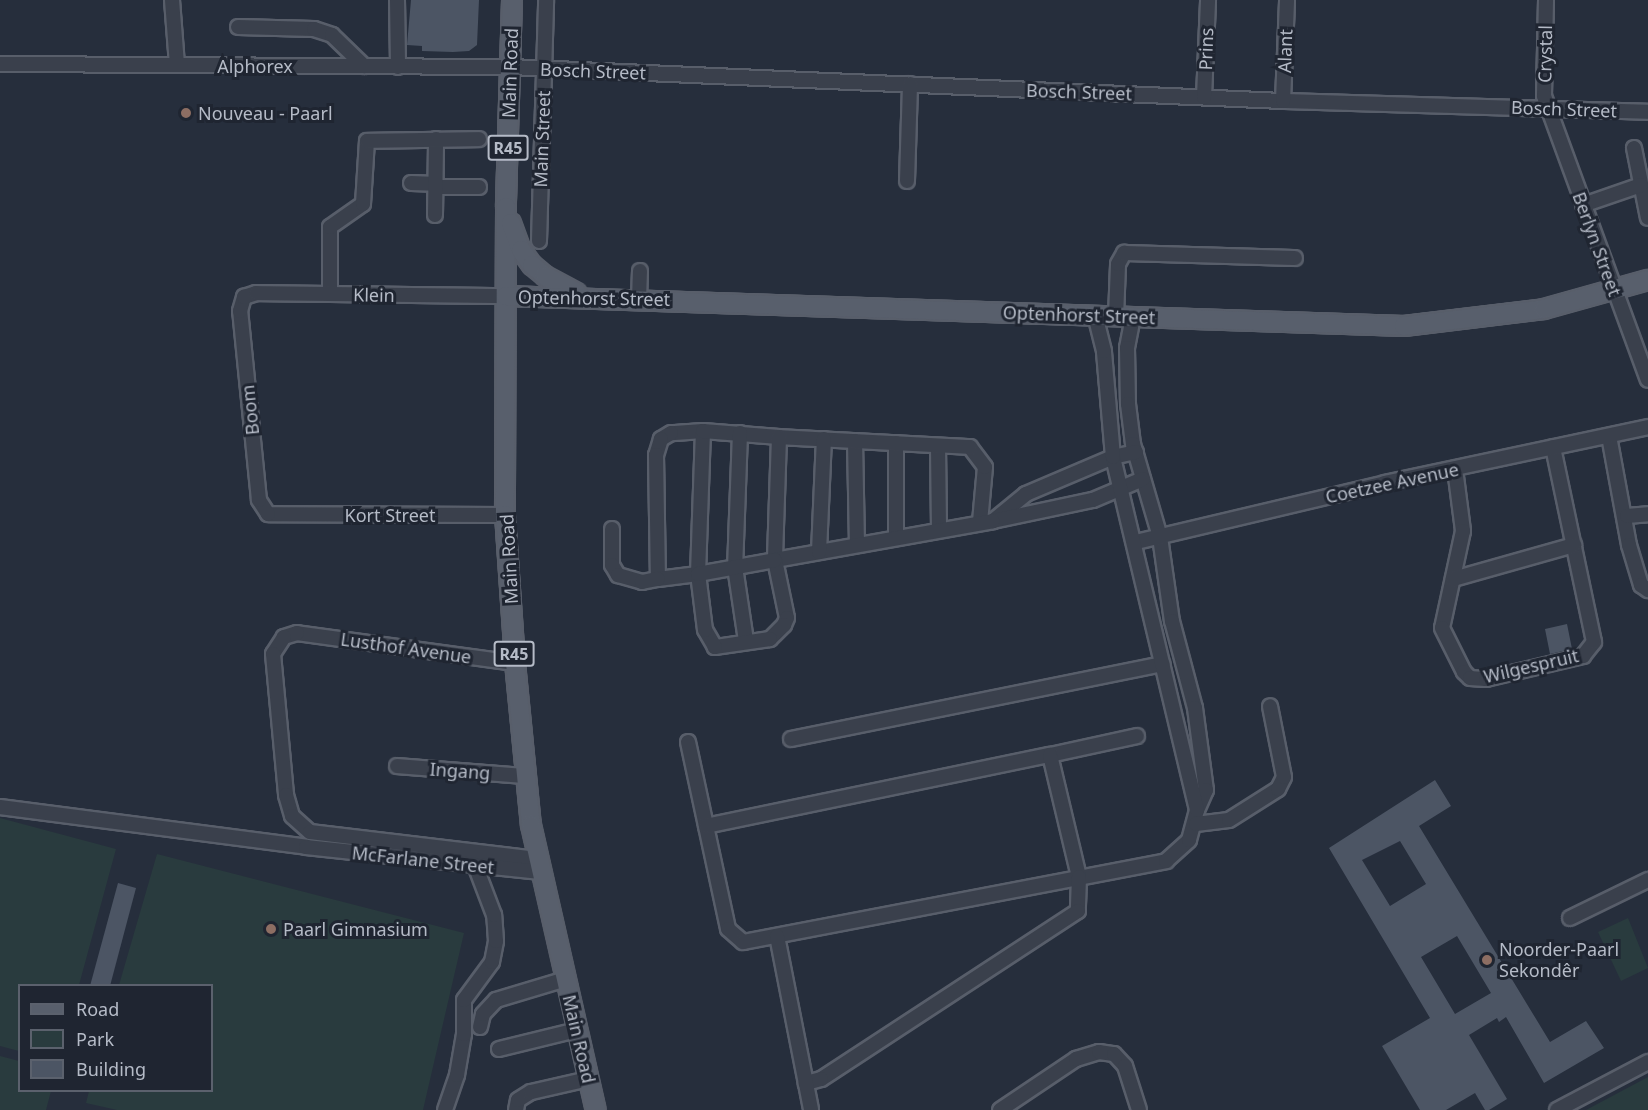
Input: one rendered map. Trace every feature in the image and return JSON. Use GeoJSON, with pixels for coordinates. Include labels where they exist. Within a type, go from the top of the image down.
{"type":"FeatureCollection","features":[{"type":"Feature","properties":{"kind":"main road","name":"Main Road"},"geometry":{"type":"LineString","coordinates":[[512,0],[506,207],[506,515],[515,663],[524,776],[539,865],[596,1110]]}},
{"type":"Feature","properties":{"kind":"main road"},"geometry":{"type":"LineString","coordinates":[[506,207],[516,240],[532,265],[560,286],[589,297]]}},
{"type":"Feature","properties":{"kind":"main road","name":"Optenhorst Street"},"geometry":{"type":"LineString","coordinates":[[506,296],[1404,326],[1544,309],[1614,292],[1648,280]]}},
{"type":"Feature","properties":{"kind":"street"},"geometry":{"type":"LineString","coordinates":[[172,0],[177,65]]}},
{"type":"Feature","properties":{"kind":"street"},"geometry":{"type":"LineString","coordinates":[[397,0],[398,67]]}},
{"type":"Feature","properties":{"kind":"street","name":"Main Street"},"geometry":{"type":"LineString","coordinates":[[539,242],[546,0]]}},
{"type":"Feature","properties":{"kind":"street","name":"Prins"},"geometry":{"type":"LineString","coordinates":[[1204,97],[1208,0]]}},
{"type":"Feature","properties":{"kind":"street","name":"Alant"},"geometry":{"type":"LineString","coordinates":[[1283,101],[1287,0]]}},
{"type":"Feature","properties":{"kind":"street","name":"Crystal"},"geometry":{"type":"LineString","coordinates":[[1546,0],[1543,83],[1548,108]]}},
{"type":"Feature","properties":{"kind":"street"},"geometry":{"type":"LineString","coordinates":[[238,27],[314,29],[332,36],[364,66]]}},
{"type":"Feature","properties":{"kind":"street","name":"Alphorex"},"geometry":{"type":"LineString","coordinates":[[0,64],[510,67]]}},
{"type":"Feature","properties":{"kind":"street","name":"Bosch Street"},"geometry":{"type":"LineString","coordinates":[[510,67],[1283,101],[1648,112]]}},
{"type":"Feature","properties":{"kind":"street"},"geometry":{"type":"LineString","coordinates":[[908,181],[910,84]]}},
{"type":"Feature","properties":{"kind":"street","name":"Berlyn Street"},"geometry":{"type":"LineString","coordinates":[[1548,108],[1648,380]]}},
{"type":"Feature","properties":{"kind":"street"},"geometry":{"type":"LineString","coordinates":[[435,215],[436,139]]}},
{"type":"Feature","properties":{"kind":"street"},"geometry":{"type":"LineString","coordinates":[[330,294],[330,226],[363,204],[367,141],[479,139]]}},
{"type":"Feature","properties":{"kind":"street"},"geometry":{"type":"LineString","coordinates":[[1634,148],[1648,218]]}},
{"type":"Feature","properties":{"kind":"street"},"geometry":{"type":"LineString","coordinates":[[411,183],[479,187]]}},
{"type":"Feature","properties":{"kind":"street"},"geometry":{"type":"LineString","coordinates":[[1583,205],[1641,185]]}},
{"type":"Feature","properties":{"kind":"street"},"geometry":{"type":"LineString","coordinates":[[688,742],[728,929],[743,942],[1166,861],[1189,840],[1206,790],[1201,745],[1172,621],[1160,537],[1136,452],[1126,382],[1125,317],[1118,264],[1125,253],[1295,258]]}},
{"type":"Feature","properties":{"kind":"street"},"geometry":{"type":"LineString","coordinates":[[639,299],[640,271]]}},
{"type":"Feature","properties":{"kind":"street","name":"Klein"},"geometry":{"type":"LineString","coordinates":[[244,297],[256,293],[506,296]]}},
{"type":"Feature","properties":{"kind":"street","name":"Boom"},"geometry":{"type":"LineString","coordinates":[[244,297],[240,311],[260,500],[264,511],[275,515]]}},
{"type":"Feature","properties":{"kind":"street"},"geometry":{"type":"LineString","coordinates":[[1095,316],[1104,351],[1113,457],[1136,542],[1196,817]]}},
{"type":"Feature","properties":{"kind":"street","name":"Coetzee Avenue"},"geometry":{"type":"LineString","coordinates":[[1136,542],[1648,427]]}},
{"type":"Feature","properties":{"kind":"street"},"geometry":{"type":"LineString","coordinates":[[658,579],[656,455],[661,438],[671,433],[703,431],[970,447],[978,453],[985,467],[987,521]]}},
{"type":"Feature","properties":{"kind":"street"},"geometry":{"type":"LineString","coordinates":[[703,431],[698,574],[700,610],[710,642],[715,647],[770,639],[787,618],[775,560],[779,437]]}},
{"type":"Feature","properties":{"kind":"street"},"geometry":{"type":"LineString","coordinates":[[740,433],[735,567],[746,641]]}},
{"type":"Feature","properties":{"kind":"street"},"geometry":{"type":"LineString","coordinates":[[1610,436],[1627,516],[1634,564],[1641,585],[1648,590]]}},
{"type":"Feature","properties":{"kind":"street"},"geometry":{"type":"LineString","coordinates":[[819,552],[824,440]]}},
{"type":"Feature","properties":{"kind":"street"},"geometry":{"type":"LineString","coordinates":[[855,441],[857,545]]}},
{"type":"Feature","properties":{"kind":"street"},"geometry":{"type":"LineString","coordinates":[[896,443],[896,537]]}},
{"type":"Feature","properties":{"kind":"street"},"geometry":{"type":"LineString","coordinates":[[939,446],[939,529]]}},
{"type":"Feature","properties":{"kind":"street","name":"Wilgespruit"},"geometry":{"type":"LineString","coordinates":[[1455,469],[1464,519],[1442,628],[1447,643],[1470,678],[1486,679],[1583,656],[1593,647],[1595,635],[1553,447]]}},
{"type":"Feature","properties":{"kind":"street"},"geometry":{"type":"LineString","coordinates":[[987,521],[1026,494],[1113,457],[1136,452]]}},
{"type":"Feature","properties":{"kind":"street"},"geometry":{"type":"LineString","coordinates":[[612,529],[612,565],[618,575],[642,582],[819,552],[1093,500],[1121,486],[1143,479]]}},
{"type":"Feature","properties":{"kind":"street"},"geometry":{"type":"LineString","coordinates":[[1627,516],[1648,514]]}},
{"type":"Feature","properties":{"kind":"street","name":"Kort Street"},"geometry":{"type":"LineString","coordinates":[[275,515],[506,515]]}},
{"type":"Feature","properties":{"kind":"street"},"geometry":{"type":"LineString","coordinates":[[1453,579],[1574,545]]}},
{"type":"Feature","properties":{"kind":"street","name":"Lusthof Avenue"},"geometry":{"type":"LineString","coordinates":[[515,663],[297,633],[279,640],[273,654],[286,795],[296,823],[321,834],[539,865]]}},
{"type":"Feature","properties":{"kind":"street"},"geometry":{"type":"LineString","coordinates":[[791,739],[1163,664]]}},
{"type":"Feature","properties":{"kind":"street"},"geometry":{"type":"LineString","coordinates":[[1196,817],[1229,820],[1278,789],[1284,777],[1270,706]]}},
{"type":"Feature","properties":{"kind":"street"},"geometry":{"type":"LineString","coordinates":[[706,826],[1137,736]]}},
{"type":"Feature","properties":{"kind":"street"},"geometry":{"type":"LineString","coordinates":[[806,1083],[821,1079],[1073,917],[1081,905],[1079,877],[1050,755]]}},
{"type":"Feature","properties":{"kind":"street","name":"Ingang"},"geometry":{"type":"LineString","coordinates":[[397,766],[524,776]]}},
{"type":"Feature","properties":{"kind":"street","name":"McFarlane Street"},"geometry":{"type":"LineString","coordinates":[[0,807],[306,847],[475,865],[539,865]]}},
{"type":"Feature","properties":{"kind":"street"},"geometry":{"type":"LineString","coordinates":[[445,1110],[457,1075],[464,1034],[464,1000],[492,962],[496,941],[494,915],[475,865]]}},
{"type":"Feature","properties":{"kind":"street"},"geometry":{"type":"LineString","coordinates":[[1570,918],[1648,880]]}},
{"type":"Feature","properties":{"kind":"street"},"geometry":{"type":"LineString","coordinates":[[777,936],[811,1110]]}},
{"type":"Feature","properties":{"kind":"street"},"geometry":{"type":"LineString","coordinates":[[480,1027],[483,1014],[496,1000],[566,979]]}},
{"type":"Feature","properties":{"kind":"street"},"geometry":{"type":"LineString","coordinates":[[499,1049],[577,1030]]}},
{"type":"Feature","properties":{"kind":"street"},"geometry":{"type":"LineString","coordinates":[[1000,1110],[1076,1059],[1099,1052],[1114,1054],[1125,1066],[1138,1110]]}},
{"type":"Feature","properties":{"kind":"street"},"geometry":{"type":"LineString","coordinates":[[1557,1110],[1648,1062]]}},
{"type":"Feature","properties":{"kind":"street"},"geometry":{"type":"LineString","coordinates":[[516,1110],[518,1100],[531,1092],[588,1079]]}},
{"type":"Feature","properties":{"kind":"green space"},"geometry":{"type":"Polygon","coordinates":[[[0,818],[116,849],[79,984],[18,984],[18,1051],[0,1046],[0,818]]]}},
{"type":"Feature","properties":{"kind":"green space"},"geometry":{"type":"Polygon","coordinates":[[[157,854],[464,933],[423,1110],[117,1110],[86,1103],[89,1092],[213,1092],[213,984],[119,984],[157,854]]]}},
{"type":"Feature","properties":{"kind":"green space"},"geometry":{"type":"Polygon","coordinates":[[[1628,918],[1648,968],[1621,981],[1598,932],[1628,918]]]}},
{"type":"Feature","properties":{"kind":"green space"},"geometry":{"type":"Polygon","coordinates":[[[0,1056],[18,1061],[18,1092],[51,1092],[46,1110],[0,1110],[0,1056]]]}},
{"type":"Feature","properties":{"kind":"green space"},"geometry":{"type":"Polygon","coordinates":[[[1648,1077],[1648,1110],[1586,1110],[1648,1077]]]}},
{"type":"Feature","properties":{"kind":"building"},"geometry":{"type":"Polygon","coordinates":[[[411,0],[479,0],[477,45],[469,51],[453,52],[422,51],[422,46],[407,45],[411,0]]]}},
{"type":"Feature","properties":{"kind":"building"},"geometry":{"type":"Polygon","coordinates":[[[1567,624],[1572,649],[1550,654],[1545,629],[1567,624]]]}},
{"type":"Feature","properties":{"kind":"building"},"geometry":{"type":"Polygon","coordinates":[[[1435,780],[1451,806],[1419,826],[1550,1042],[1586,1021],[1604,1048],[1544,1083],[1506,1017],[1499,1022],[1497,1018],[1469,1035],[1507,1099],[1485,1110],[1475,1093],[1446,1110],[1420,1110],[1382,1046],[1430,1018],[1329,848],[1435,780]],[[1400,841],[1362,860],[1390,906],[1426,884],[1400,841]],[[1457,936],[1421,957],[1455,1014],[1491,993],[1457,936]]]}},
{"type":"Feature","properties":{"kind":"building"},"geometry":{"type":"Polygon","coordinates":[[[118,883],[136,888],[111,984],[91,984],[118,883]]]}},
{"type":"Feature","properties":{"kind":"place","name":"Nouveau - Paarl"},"geometry":{"type":"Point","coordinates":[186,113]}},
{"type":"Feature","properties":{"kind":"place","name":"Paarl Gimnasium"},"geometry":{"type":"Point","coordinates":[271,929]}},
{"type":"Feature","properties":{"kind":"place","name":"Noorder-Paarl Sekondêr"},"geometry":{"type":"Point","coordinates":[1487,960]}}]}
